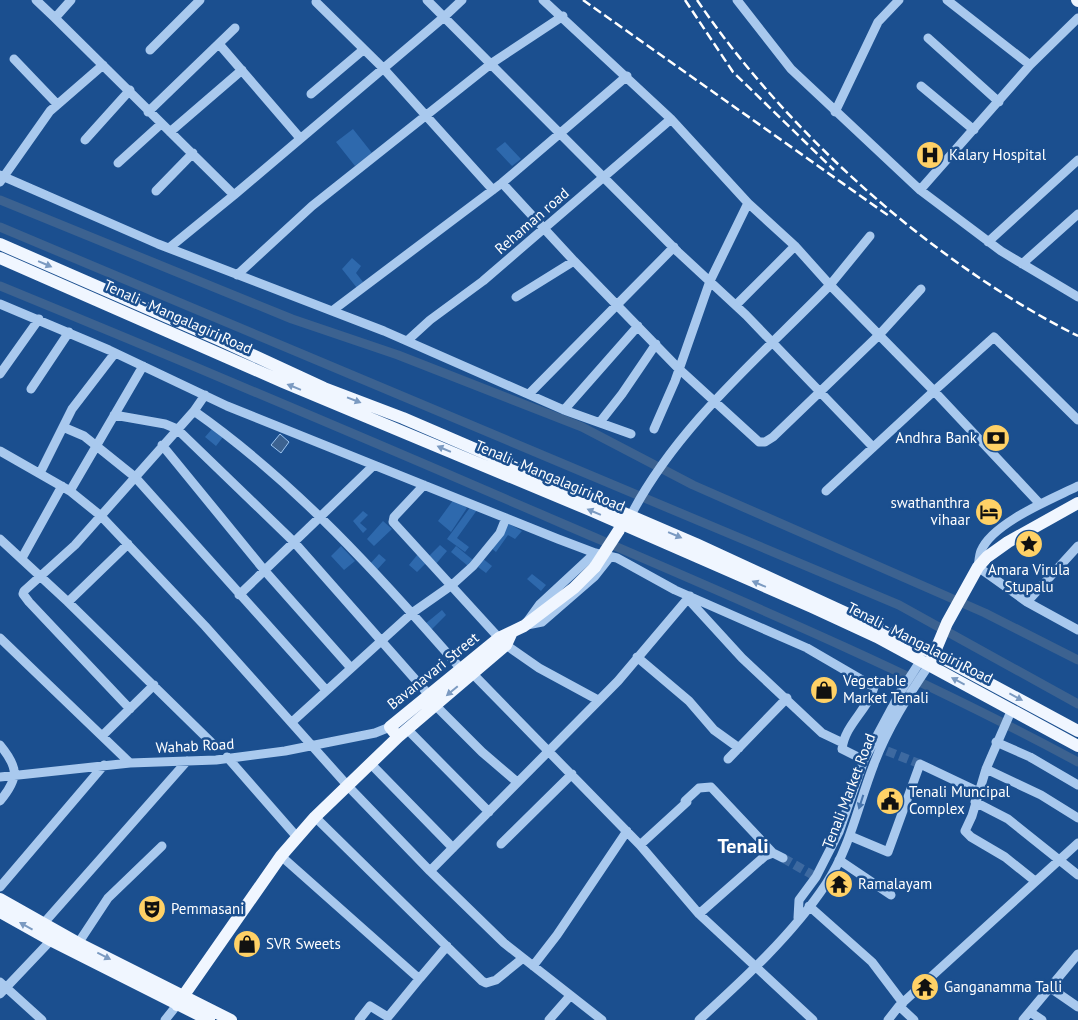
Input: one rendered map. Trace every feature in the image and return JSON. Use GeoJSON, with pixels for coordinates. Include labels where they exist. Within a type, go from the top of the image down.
{"type":"FeatureCollection","features":[{"type":"Feature","properties":{"kind":"main road"},"geometry":{"type":"LineString","coordinates":[[0,244],[220,340],[324,388],[403,418],[857,623],[927,659],[975,572],[987,557],[1008,542],[1078,502]]}},
{"type":"Feature","properties":{"kind":"main road","name":"Tenali - Mangalagiri Road"},"geometry":{"type":"LineString","coordinates":[[0,258],[282,382],[627,519]]}},
{"type":"Feature","properties":{"kind":"main road","name":"Bavanavari Street"},"geometry":{"type":"LineString","coordinates":[[398,731],[432,700],[506,639],[574,588],[595,567],[627,519]]}},
{"type":"Feature","properties":{"kind":"main road","name":"Tenali - Mangalagiri Road"},"geometry":{"type":"LineString","coordinates":[[927,659],[1010,713],[1078,746]]}},
{"type":"Feature","properties":{"kind":"main road","name":"Tenali - Mangalagiri Road"},"geometry":{"type":"LineString","coordinates":[[927,659],[1078,731]]}},
{"type":"Feature","properties":{"kind":"main road","name":"Bavanavari Street"},"geometry":{"type":"LineString","coordinates":[[398,731],[432,700]]}},
{"type":"Feature","properties":{"kind":"main road"},"geometry":{"type":"LineString","coordinates":[[181,1001],[280,856],[314,817],[370,763],[398,731]]}},
{"type":"Feature","properties":{"kind":"main road"},"geometry":{"type":"LineString","coordinates":[[0,900],[43,924],[55,936]]}},
{"type":"Feature","properties":{"kind":"main road"},"geometry":{"type":"LineString","coordinates":[[0,912],[55,936],[181,1001],[231,1020]]}},
{"type":"Feature","properties":{"kind":"main road"},"geometry":{"type":"LineString","coordinates":[[181,1001],[209,1020]]}},
{"type":"Feature","properties":{"kind":"street"},"geometry":{"type":"LineString","coordinates":[[36,0],[130,90],[148,112],[194,153],[234,195]]}},
{"type":"Feature","properties":{"kind":"street"},"geometry":{"type":"LineString","coordinates":[[55,18],[71,0]]}},
{"type":"Feature","properties":{"kind":"street"},"geometry":{"type":"LineString","coordinates":[[150,50],[200,0]]}},
{"type":"Feature","properties":{"kind":"street"},"geometry":{"type":"LineString","coordinates":[[427,0],[492,63],[674,248],[736,305],[873,447]]}},
{"type":"Feature","properties":{"kind":"street"},"geometry":{"type":"LineString","coordinates":[[169,248],[234,195],[462,0]]}},
{"type":"Feature","properties":{"kind":"street"},"geometry":{"type":"LineString","coordinates":[[543,0],[628,76],[671,119],[748,203],[795,246],[1040,504]]}},
{"type":"Feature","properties":{"kind":"street"},"geometry":{"type":"LineString","coordinates":[[737,0],[791,69],[920,190],[988,242],[1078,297]]}},
{"type":"Feature","properties":{"kind":"street"},"geometry":{"type":"LineString","coordinates":[[835,112],[878,22],[898,0]]}},
{"type":"Feature","properties":{"kind":"street"},"geometry":{"type":"LineString","coordinates":[[948,0],[1030,65]]}},
{"type":"Feature","properties":{"kind":"street"},"geometry":{"type":"LineString","coordinates":[[316,2],[383,68],[493,190]]}},
{"type":"Feature","properties":{"kind":"street"},"geometry":{"type":"LineString","coordinates":[[238,275],[312,206],[492,63],[563,16]]}},
{"type":"Feature","properties":{"kind":"street"},"geometry":{"type":"LineString","coordinates":[[920,190],[1030,65],[1078,18]]}},
{"type":"Feature","properties":{"kind":"street"},"geometry":{"type":"LineString","coordinates":[[148,112],[235,28]]}},
{"type":"Feature","properties":{"kind":"street"},"geometry":{"type":"LineString","coordinates":[[928,38],[999,102]]}},
{"type":"Feature","properties":{"kind":"street"},"geometry":{"type":"LineString","coordinates":[[219,44],[300,138]]}},
{"type":"Feature","properties":{"kind":"street"},"geometry":{"type":"LineString","coordinates":[[311,94],[363,50]]}},
{"type":"Feature","properties":{"kind":"street"},"geometry":{"type":"LineString","coordinates":[[14,59],[57,104]]}},
{"type":"Feature","properties":{"kind":"street"},"geometry":{"type":"LineString","coordinates":[[103,65],[57,104],[43,119],[1,178],[169,248],[407,341],[564,410],[631,434]]}},
{"type":"Feature","properties":{"kind":"street"},"geometry":{"type":"LineString","coordinates":[[170,132],[242,70]]}},
{"type":"Feature","properties":{"kind":"street"},"geometry":{"type":"LineString","coordinates":[[332,311],[493,190],[628,76]]}},
{"type":"Feature","properties":{"kind":"street"},"geometry":{"type":"LineString","coordinates":[[921,86],[974,130]]}},
{"type":"Feature","properties":{"kind":"street"},"geometry":{"type":"LineString","coordinates":[[85,140],[130,90]]}},
{"type":"Feature","properties":{"kind":"street","name":"Rehaman road"},"geometry":{"type":"LineString","coordinates":[[407,341],[430,320],[483,281],[671,119]]}},
{"type":"Feature","properties":{"kind":"street"},"geometry":{"type":"LineString","coordinates":[[118,163],[161,124]]}},
{"type":"Feature","properties":{"kind":"street"},"geometry":{"type":"LineString","coordinates":[[156,191],[194,153]]}},
{"type":"Feature","properties":{"kind":"street"},"geometry":{"type":"LineString","coordinates":[[988,242],[1037,200],[1078,160]]}},
{"type":"Feature","properties":{"kind":"street"},"geometry":{"type":"LineString","coordinates":[[502,182],[574,261],[678,368],[760,442],[773,437],[820,393],[879,335],[922,289]]}},
{"type":"Feature","properties":{"kind":"street"},"geometry":{"type":"LineString","coordinates":[[654,429],[710,281],[748,203]]}},
{"type":"Feature","properties":{"kind":"street"},"geometry":{"type":"LineString","coordinates":[[1022,264],[1078,214]]}},
{"type":"Feature","properties":{"kind":"street"},"geometry":{"type":"LineString","coordinates":[[627,519],[676,446],[714,402],[830,285],[870,236]]}},
{"type":"Feature","properties":{"kind":"street"},"geometry":{"type":"LineString","coordinates":[[736,305],[795,246]]}},
{"type":"Feature","properties":{"kind":"street"},"geometry":{"type":"LineString","coordinates":[[529,394],[616,304],[674,248]]}},
{"type":"Feature","properties":{"kind":"street"},"geometry":{"type":"LineString","coordinates":[[516,297],[574,261]]}},
{"type":"Feature","properties":{"kind":"street"},"geometry":{"type":"LineString","coordinates":[[0,304],[69,332],[205,395],[373,466],[595,553],[610,557],[689,597],[807,648],[874,687],[872,694],[847,732],[842,749],[864,760]]}},
{"type":"Feature","properties":{"kind":"street"},"geometry":{"type":"LineString","coordinates":[[1,371],[39,319]]}},
{"type":"Feature","properties":{"kind":"street"},"geometry":{"type":"LineString","coordinates":[[564,410],[638,326]]}},
{"type":"Feature","properties":{"kind":"street"},"geometry":{"type":"LineString","coordinates":[[31,389],[69,332]]}},
{"type":"Feature","properties":{"kind":"street"},"geometry":{"type":"LineString","coordinates":[[826,490],[994,337],[1078,420]]}},
{"type":"Feature","properties":{"kind":"street"},"geometry":{"type":"LineString","coordinates":[[600,422],[622,394],[656,344]]}},
{"type":"Feature","properties":{"kind":"street"},"geometry":{"type":"LineString","coordinates":[[40,474],[72,409],[115,352]]}},
{"type":"Feature","properties":{"kind":"street"},"geometry":{"type":"LineString","coordinates":[[70,491],[142,366]]}},
{"type":"Feature","properties":{"kind":"street"},"geometry":{"type":"LineString","coordinates":[[130,708],[25,597],[24,591],[75,545],[194,411],[205,395]]}},
{"type":"Feature","properties":{"kind":"street"},"geometry":{"type":"LineString","coordinates":[[194,411],[231,438],[320,517],[467,671],[572,774],[640,845],[699,914],[813,1020]]}},
{"type":"Feature","properties":{"kind":"street"},"geometry":{"type":"LineString","coordinates":[[114,415],[165,424],[177,429],[294,542],[432,700],[482,752],[517,782]]}},
{"type":"Feature","properties":{"kind":"street"},"geometry":{"type":"LineString","coordinates":[[63,427],[84,436],[135,477],[326,690]]}},
{"type":"Feature","properties":{"kind":"street"},"geometry":{"type":"LineString","coordinates":[[162,445],[265,571],[351,668]]}},
{"type":"Feature","properties":{"kind":"street"},"geometry":{"type":"LineString","coordinates":[[0,452],[70,491],[101,516],[314,746],[347,785],[430,871],[523,958],[602,1020]]}},
{"type":"Feature","properties":{"kind":"street"},"geometry":{"type":"LineString","coordinates":[[239,595],[373,466]]}},
{"type":"Feature","properties":{"kind":"street"},"geometry":{"type":"LineString","coordinates":[[424,485],[398,513],[393,522],[506,639],[540,668],[598,700]]}},
{"type":"Feature","properties":{"kind":"street"},"geometry":{"type":"LineString","coordinates":[[22,558],[62,486]]}},
{"type":"Feature","properties":{"kind":"street"},"geometry":{"type":"LineString","coordinates":[[1078,486],[1040,504],[995,532],[981,550],[975,572],[1078,630]]}},
{"type":"Feature","properties":{"kind":"street"},"geometry":{"type":"LineString","coordinates":[[292,722],[412,613],[452,585],[477,562],[496,538],[506,518]]}},
{"type":"Feature","properties":{"kind":"street"},"geometry":{"type":"LineString","coordinates":[[0,539],[68,602],[214,745]]}},
{"type":"Feature","properties":{"kind":"street"},"geometry":{"type":"LineString","coordinates":[[68,602],[128,544]]}},
{"type":"Feature","properties":{"kind":"street"},"geometry":{"type":"LineString","coordinates":[[1027,602],[1078,546]]}},
{"type":"Feature","properties":{"kind":"street"},"geometry":{"type":"LineString","coordinates":[[524,626],[533,611],[595,553]]}},
{"type":"Feature","properties":{"kind":"street"},"geometry":{"type":"LineString","coordinates":[[524,626],[542,622],[581,590],[610,557]]}},
{"type":"Feature","properties":{"kind":"street"},"geometry":{"type":"LineString","coordinates":[[430,871],[598,700],[689,597]]}},
{"type":"Feature","properties":{"kind":"street"},"geometry":{"type":"LineString","coordinates":[[689,597],[742,658],[787,698],[822,733],[843,743]]}},
{"type":"Feature","properties":{"kind":"street"},"geometry":{"type":"LineString","coordinates":[[0,638],[130,763]]}},
{"type":"Feature","properties":{"kind":"street"},"geometry":{"type":"LineString","coordinates":[[637,657],[689,701],[714,730],[739,748]]}},
{"type":"Feature","properties":{"kind":"street","name":"Tenali Market Road"},"geometry":{"type":"LineString","coordinates":[[699,1020],[756,967],[826,884],[850,836],[879,748],[905,692],[927,659]]}},
{"type":"Feature","properties":{"kind":"street"},"geometry":{"type":"LineString","coordinates":[[102,736],[154,685]]}},
{"type":"Feature","properties":{"kind":"street"},"geometry":{"type":"LineString","coordinates":[[728,759],[787,698]]}},
{"type":"Feature","properties":{"kind":"street"},"geometry":{"type":"LineString","coordinates":[[1010,713],[977,791],[965,831],[971,837],[1005,857],[1035,882]]}},
{"type":"Feature","properties":{"kind":"street"},"geometry":{"type":"LineString","coordinates":[[398,731],[488,812]]}},
{"type":"Feature","properties":{"kind":"street","name":"Wahab Road"},"geometry":{"type":"LineString","coordinates":[[0,777],[104,765],[216,760],[227,757],[286,752],[375,733],[398,731]]}},
{"type":"Feature","properties":{"kind":"street"},"geometry":{"type":"LineString","coordinates":[[997,740],[1078,785]]}},
{"type":"Feature","properties":{"kind":"street"},"geometry":{"type":"LineString","coordinates":[[0,745],[11,758],[14,775],[12,786],[0,800]]}},
{"type":"Feature","properties":{"kind":"street","name":"Tenali Market Road"},"geometry":{"type":"LineString","coordinates":[[798,919],[799,900],[816,877],[839,832],[864,760],[879,748]]}},
{"type":"Feature","properties":{"kind":"street"},"geometry":{"type":"LineString","coordinates":[[227,757],[297,837]]}},
{"type":"Feature","properties":{"kind":"street"},"geometry":{"type":"LineString","coordinates":[[43,924],[187,761]]}},
{"type":"Feature","properties":{"kind":"street"},"geometry":{"type":"LineString","coordinates":[[370,763],[453,848]]}},
{"type":"Feature","properties":{"kind":"street"},"geometry":{"type":"LineString","coordinates":[[850,836],[888,852],[920,764],[977,791]]}},
{"type":"Feature","properties":{"kind":"street"},"geometry":{"type":"LineString","coordinates":[[0,887],[104,765]]}},
{"type":"Feature","properties":{"kind":"street"},"geometry":{"type":"LineString","coordinates":[[986,769],[1042,795],[1078,818]]}},
{"type":"Feature","properties":{"kind":"street"},"geometry":{"type":"LineString","coordinates":[[501,844],[572,774]]}},
{"type":"Feature","properties":{"kind":"street"},"geometry":{"type":"LineString","coordinates":[[640,845],[699,788],[711,787],[773,853],[783,858]]}},
{"type":"Feature","properties":{"kind":"street"},"geometry":{"type":"LineString","coordinates":[[974,802],[1008,819],[1078,875]]}},
{"type":"Feature","properties":{"kind":"street"},"geometry":{"type":"LineString","coordinates":[[314,817],[486,983],[496,980],[523,958]]}},
{"type":"Feature","properties":{"kind":"street"},"geometry":{"type":"LineString","coordinates":[[533,966],[557,935],[626,831]]}},
{"type":"Feature","properties":{"kind":"street"},"geometry":{"type":"LineString","coordinates":[[888,1020],[901,1004],[1078,843]]}},
{"type":"Feature","properties":{"kind":"street"},"geometry":{"type":"LineString","coordinates":[[76,948],[108,898],[162,846]]}},
{"type":"Feature","properties":{"kind":"street"},"geometry":{"type":"LineString","coordinates":[[699,914],[765,856],[773,853]]}},
{"type":"Feature","properties":{"kind":"street"},"geometry":{"type":"LineString","coordinates":[[280,856],[420,978]]}},
{"type":"Feature","properties":{"kind":"street"},"geometry":{"type":"LineString","coordinates":[[839,860],[891,895]]}},
{"type":"Feature","properties":{"kind":"street"},"geometry":{"type":"LineString","coordinates":[[816,877],[826,884]]}},
{"type":"Feature","properties":{"kind":"street"},"geometry":{"type":"LineString","coordinates":[[809,906],[872,962],[914,1020]]}},
{"type":"Feature","properties":{"kind":"street"},"geometry":{"type":"LineString","coordinates":[[42,1020],[2,988],[55,936]]}},
{"type":"Feature","properties":{"kind":"street"},"geometry":{"type":"LineString","coordinates":[[359,1020],[370,1006],[388,1017],[447,946]]}},
{"type":"Feature","properties":{"kind":"street"},"geometry":{"type":"LineString","coordinates":[[1024,1020],[1078,954]]}},
{"type":"Feature","properties":{"kind":"street"},"geometry":{"type":"LineString","coordinates":[[1050,987],[1078,1008]]}},
{"type":"Feature","properties":{"kind":"street"},"geometry":{"type":"LineString","coordinates":[[549,1020],[570,996]]}},
{"type":"Feature","properties":{"kind":"street"},"geometry":{"type":"LineString","coordinates":[[165,1020],[181,1001]]}},
{"type":"Feature","properties":{"kind":"street"},"geometry":{"type":"LineString","coordinates":[[1030,1012],[1042,1020]]}},
{"type":"Feature","properties":{"kind":"shaded area"},"geometry":{"type":"Polygon","coordinates":[[[353,129],[372,153],[355,166],[336,142],[353,129]]]}},
{"type":"Feature","properties":{"kind":"shaded area"},"geometry":{"type":"Polygon","coordinates":[[[505,142],[521,159],[512,166],[496,149],[505,142]]]}},
{"type":"Feature","properties":{"kind":"shaded area"},"geometry":{"type":"Polygon","coordinates":[[[352,258],[361,266],[356,273],[363,282],[357,288],[342,269],[352,258]]]}},
{"type":"Feature","properties":{"kind":"shaded area"},"geometry":{"type":"Polygon","coordinates":[[[212,429],[223,437],[216,446],[205,437],[212,429]]]}},
{"type":"Feature","properties":{"kind":"shaded area"},"geometry":{"type":"Polygon","coordinates":[[[280,434],[289,442],[281,453],[271,445],[280,434]]]}},
{"type":"Feature","properties":{"kind":"shaded area"},"geometry":{"type":"Polygon","coordinates":[[[454,499],[467,508],[451,532],[438,521],[454,499]]]}},
{"type":"Feature","properties":{"kind":"shaded area"},"geometry":{"type":"Polygon","coordinates":[[[471,506],[477,510],[457,538],[469,547],[465,552],[447,539],[471,506]]]}},
{"type":"Feature","properties":{"kind":"shaded area"},"geometry":{"type":"Polygon","coordinates":[[[363,511],[368,515],[360,523],[367,529],[363,533],[353,521],[363,511]]]}},
{"type":"Feature","properties":{"kind":"shaded area"},"geometry":{"type":"Polygon","coordinates":[[[383,521],[392,529],[374,546],[367,539],[383,521]]]}},
{"type":"Feature","properties":{"kind":"shaded area"},"geometry":{"type":"Polygon","coordinates":[[[506,522],[522,531],[515,539],[508,535],[496,552],[490,547],[506,522]]]}},
{"type":"Feature","properties":{"kind":"shaded area"},"geometry":{"type":"Polygon","coordinates":[[[440,545],[447,551],[435,565],[428,557],[440,545]]]}},
{"type":"Feature","properties":{"kind":"shaded area"},"geometry":{"type":"Polygon","coordinates":[[[341,546],[355,561],[344,570],[331,556],[341,546]]]}},
{"type":"Feature","properties":{"kind":"shaded area"},"geometry":{"type":"Polygon","coordinates":[[[456,546],[473,560],[468,566],[451,552],[456,546]]]}},
{"type":"Feature","properties":{"kind":"shaded area"},"geometry":{"type":"Polygon","coordinates":[[[379,554],[386,560],[375,572],[368,566],[379,554]]]}},
{"type":"Feature","properties":{"kind":"shaded area"},"geometry":{"type":"Polygon","coordinates":[[[418,554],[427,562],[417,572],[409,565],[418,554]]]}},
{"type":"Feature","properties":{"kind":"shaded area"},"geometry":{"type":"Polygon","coordinates":[[[482,558],[492,566],[486,573],[478,567],[482,558]]]}},
{"type":"Feature","properties":{"kind":"shaded area"},"geometry":{"type":"Polygon","coordinates":[[[532,574],[546,585],[541,591],[527,579],[532,574]]]}},
{"type":"Feature","properties":{"kind":"shaded area"},"geometry":{"type":"Polygon","coordinates":[[[442,610],[446,615],[431,630],[425,624],[442,610]]]}},
{"type":"Feature","properties":{"kind":"waterway"},"geometry":{"type":"LineString","coordinates":[[0,200],[292,319],[398,355],[582,427],[693,485],[985,613],[1078,660]]}},
{"type":"Feature","properties":{"kind":"waterway"},"geometry":{"type":"LineString","coordinates":[[0,227],[899,605],[1078,704]]}},
{"type":"Feature","properties":{"kind":"waterway"},"geometry":{"type":"LineString","coordinates":[[0,286],[355,435],[826,638],[953,698],[1078,762]]}},
{"type":"Feature","properties":{"kind":"tunnel"},"geometry":{"type":"LineString","coordinates":[[887,751],[920,764]]}},
{"type":"Feature","properties":{"kind":"tunnel"},"geometry":{"type":"LineString","coordinates":[[783,858],[816,877]]}},
{"type":"Feature","properties":{"kind":"railway"},"geometry":{"type":"LineString","coordinates":[[583,0],[889,216]]}},
{"type":"Feature","properties":{"kind":"railway"},"geometry":{"type":"LineString","coordinates":[[685,0],[733,72],[834,170]]}},
{"type":"Feature","properties":{"kind":"railway"},"geometry":{"type":"LineString","coordinates":[[697,0],[734,50],[775,99],[819,146],[867,191],[970,272],[1024,306],[1078,336]]}},
{"type":"Feature","properties":{"kind":"place","name":"Kalary Hospital"},"geometry":{"type":"Point","coordinates":[930,155]}},
{"type":"Feature","properties":{"kind":"place","name":"Andhra Bank"},"geometry":{"type":"Point","coordinates":[996,438]}},
{"type":"Feature","properties":{"kind":"place","name":"swathanthra vihaar"},"geometry":{"type":"Point","coordinates":[989,512]}},
{"type":"Feature","properties":{"kind":"place","name":"Amara Virula Stupalu"},"geometry":{"type":"Point","coordinates":[1029,544]}},
{"type":"Feature","properties":{"kind":"place","name":"Vegetable Market Tenali"},"geometry":{"type":"Point","coordinates":[824,690]}},
{"type":"Feature","properties":{"kind":"place","name":"Tenali Muncipal Complex"},"geometry":{"type":"Point","coordinates":[890,801]}},
{"type":"Feature","properties":{"kind":"place","name":"Ramalayam"},"geometry":{"type":"Point","coordinates":[839,884]}},
{"type":"Feature","properties":{"kind":"place","name":"Pemmasani"},"geometry":{"type":"Point","coordinates":[152,909]}},
{"type":"Feature","properties":{"kind":"place","name":"SVR Sweets"},"geometry":{"type":"Point","coordinates":[247,944]}},
{"type":"Feature","properties":{"kind":"place","name":"Ganganamma Talli"},"geometry":{"type":"Point","coordinates":[925,987]}},
{"type":"Feature","properties":{"kind":"district","name":"Tenali"},"geometry":{"type":"Point","coordinates":[743,846]}}]}
